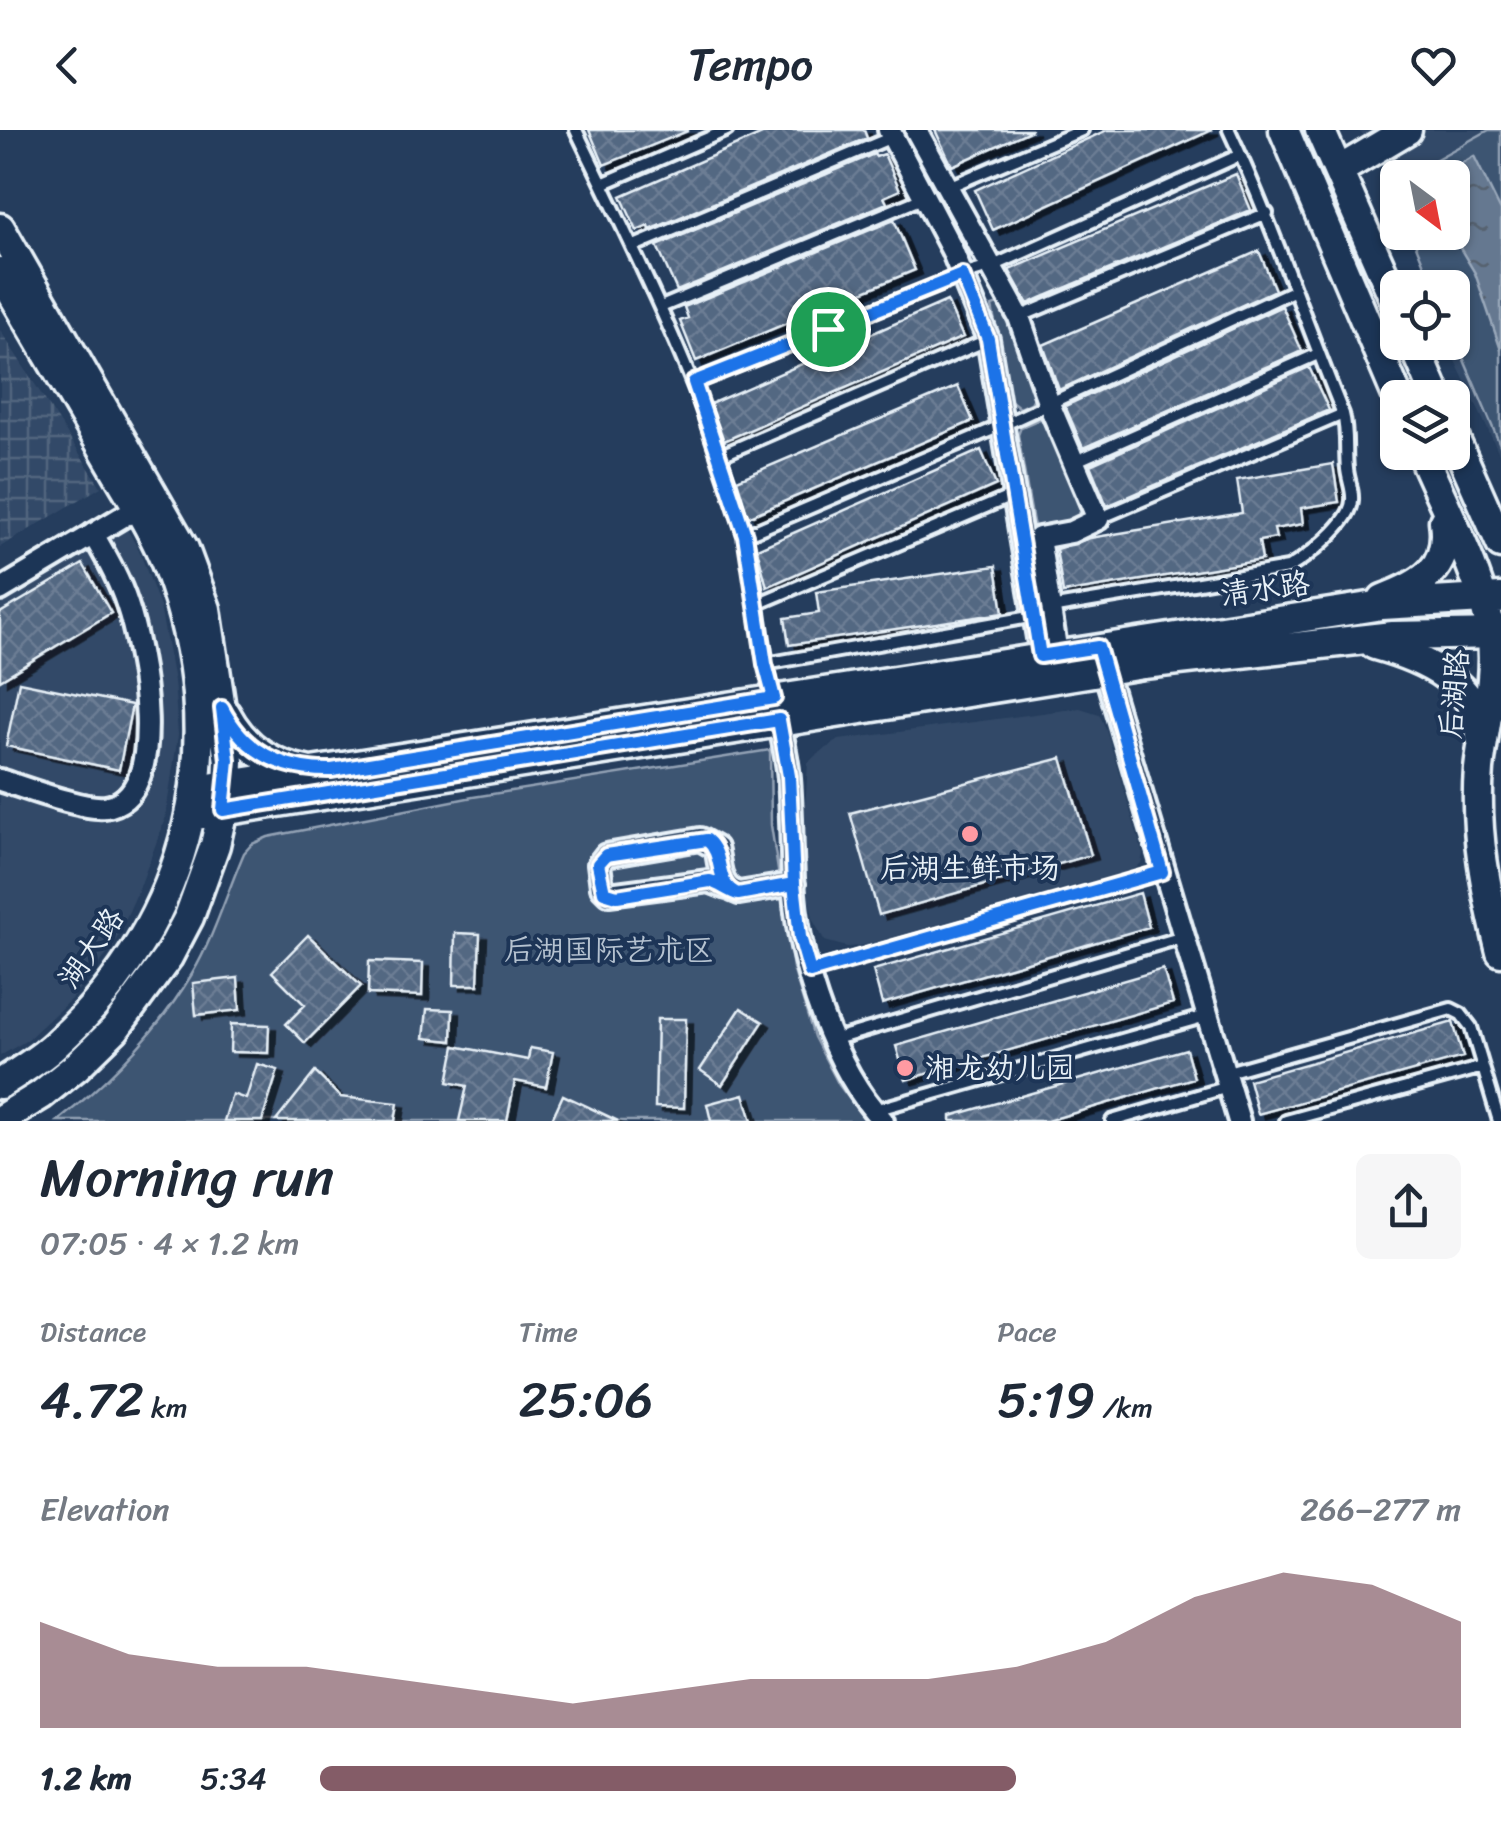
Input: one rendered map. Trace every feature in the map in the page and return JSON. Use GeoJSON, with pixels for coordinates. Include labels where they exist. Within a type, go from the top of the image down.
{"type":"FeatureCollection","features":[{"type":"Feature","properties":{"kind":"main road"},"geometry":{"type":"LineString","coordinates":[[1284,130],[1390,380]]}},
{"type":"Feature","properties":{"kind":"main road"},"geometry":{"type":"LineString","coordinates":[[1320,130],[1382,270]]}},
{"type":"Feature","properties":{"kind":"main road"},"geometry":{"type":"LineString","coordinates":[[1338,171],[1407,130]]}},
{"type":"Feature","properties":{"kind":"main road"},"geometry":{"type":"LineString","coordinates":[[0,228],[184,549],[206,608],[228,750],[225,798],[216,844]]}},
{"type":"Feature","properties":{"kind":"main road","name":"湖大路"},"geometry":{"type":"LineString","coordinates":[[0,272],[138,508],[166,564],[193,659],[201,731],[193,803],[182,850],[147,929],[108,990],[54,1046],[0,1084]]}},
{"type":"Feature","properties":{"kind":"main road","name":"后湖路"},"geometry":{"type":"LineString","coordinates":[[1429,470],[1492,599],[1496,633],[1478,829],[1487,894],[1501,952]]}},
{"type":"Feature","properties":{"kind":"main road"},"geometry":{"type":"LineString","coordinates":[[1468,470],[1501,544]]}},
{"type":"Feature","properties":{"kind":"main road"},"geometry":{"type":"LineString","coordinates":[[1470,474],[1501,516]]}},
{"type":"Feature","properties":{"kind":"main road"},"geometry":{"type":"LineString","coordinates":[[1354,609],[1407,590],[1424,579],[1442,559],[1447,542],[1437,490]]}},
{"type":"Feature","properties":{"kind":"main road","name":"清水路"},"geometry":{"type":"LineString","coordinates":[[776,710],[1049,655],[1101,658],[1354,609],[1492,599]]}},
{"type":"Feature","properties":{"kind":"main road"},"geometry":{"type":"LineString","coordinates":[[0,1120],[41,1095],[77,1066],[142,996],[189,917],[227,823],[238,814],[270,802],[776,710],[1101,658],[1393,636],[1496,633]]}},
{"type":"Feature","properties":{"kind":"main road"},"geometry":{"type":"LineString","coordinates":[[1334,642],[1374,644],[1440,669],[1474,710],[1482,753]]}},
{"type":"Feature","properties":{"kind":"main road"},"geometry":{"type":"LineString","coordinates":[[222,708],[256,752],[291,768],[332,770]]}},
{"type":"Feature","properties":{"kind":"main road"},"geometry":{"type":"LineString","coordinates":[[193,803],[332,770],[776,710]]}},
{"type":"Feature","properties":{"kind":"main road"},"geometry":{"type":"LineString","coordinates":[[225,798],[270,802]]}},
{"type":"Feature","properties":{"kind":"street"},"geometry":{"type":"LineString","coordinates":[[916,130],[1019,317],[1049,404],[1098,519],[1071,532],[1039,538],[1042,612]]}},
{"type":"Feature","properties":{"kind":"street"},"geometry":{"type":"LineString","coordinates":[[891,133],[926,196],[988,339],[1015,495],[1049,655]]}},
{"type":"Feature","properties":{"kind":"street"},"geometry":{"type":"LineString","coordinates":[[0,590],[138,508]]}},
{"type":"Feature","properties":{"kind":"street"},"geometry":{"type":"LineString","coordinates":[[0,780],[106,807],[126,796],[141,775],[146,708],[140,657],[122,592],[94,534]]}},
{"type":"Feature","properties":{"kind":"street"},"geometry":{"type":"LineString","coordinates":[[1101,658],[1239,1121]]}},
{"type":"Feature","properties":{"kind":"street"},"geometry":{"type":"LineString","coordinates":[[776,710],[789,776],[800,937],[832,1040],[863,1100],[878,1116]]}},
{"type":"Feature","properties":{"kind":"street"},"geometry":{"type":"LineString","coordinates":[[727,888],[716,848],[707,840],[606,855],[598,864],[602,887],[609,894],[710,881],[738,894],[794,884]]}},
{"type":"Feature","properties":{"kind":"lane"},"geometry":{"type":"LineString","coordinates":[[576,130],[634,246],[694,382],[745,535],[776,710]]}},
{"type":"Feature","properties":{"kind":"lane"},"geometry":{"type":"LineString","coordinates":[[602,184],[727,130]]}},
{"type":"Feature","properties":{"kind":"lane"},"geometry":{"type":"LineString","coordinates":[[948,186],[1082,130]]}},
{"type":"Feature","properties":{"kind":"lane"},"geometry":{"type":"LineString","coordinates":[[765,664],[1270,574],[1302,560],[1346,518],[1353,498],[1346,466],[1347,429],[1343,414],[1292,291],[1267,213],[1228,130]]}},
{"type":"Feature","properties":{"kind":"lane"},"geometry":{"type":"LineString","coordinates":[[634,246],[891,133]]}},
{"type":"Feature","properties":{"kind":"lane"},"geometry":{"type":"LineString","coordinates":[[694,382],[992,266],[1240,155]]}},
{"type":"Feature","properties":{"kind":"lane"},"geometry":{"type":"LineString","coordinates":[[661,306],[926,196]]}},
{"type":"Feature","properties":{"kind":"lane"},"geometry":{"type":"LineString","coordinates":[[1019,317],[1267,213]]}},
{"type":"Feature","properties":{"kind":"lane"},"geometry":{"type":"LineString","coordinates":[[745,535],[1002,425],[1292,291]]}},
{"type":"Feature","properties":{"kind":"lane"},"geometry":{"type":"LineString","coordinates":[[719,456],[988,339]]}},
{"type":"Feature","properties":{"kind":"lane"},"geometry":{"type":"LineString","coordinates":[[1074,462],[1318,354]]}},
{"type":"Feature","properties":{"kind":"lane"},"geometry":{"type":"LineString","coordinates":[[1098,519],[1343,414]]}},
{"type":"Feature","properties":{"kind":"lane"},"geometry":{"type":"LineString","coordinates":[[758,604],[1015,495]]}},
{"type":"Feature","properties":{"kind":"lane"},"geometry":{"type":"LineString","coordinates":[[810,972],[1162,872]]}},
{"type":"Feature","properties":{"kind":"lane"},"geometry":{"type":"LineString","coordinates":[[832,1040],[1183,937]]}},
{"type":"Feature","properties":{"kind":"lane"},"geometry":{"type":"LineString","coordinates":[[1112,1121],[1225,1080],[1451,1009],[1471,1027],[1499,1121]]}},
{"type":"Feature","properties":{"kind":"lane"},"geometry":{"type":"LineString","coordinates":[[878,1116],[1206,1016]]}},
{"type":"Feature","properties":{"kind":"lane"},"geometry":{"type":"LineString","coordinates":[[1286,1121],[1483,1066]]}},
{"type":"Feature","properties":{"kind":"shaded area"},"geometry":{"type":"Polygon","coordinates":[[[1356,130],[1501,130],[1501,457],[1470,392],[1470,380],[1464,380],[1455,360],[1470,360],[1470,270],[1452,270],[1452,250],[1470,250],[1470,160],[1380,163],[1369,138],[1356,130]]]}},
{"type":"Feature","properties":{"kind":"shaded area"},"geometry":{"type":"Polygon","coordinates":[[[0,330],[101,487],[0,547],[0,330]]]}},
{"type":"Feature","properties":{"kind":"shaded area"},"geometry":{"type":"Polygon","coordinates":[[[115,509],[139,550],[160,607],[174,681],[178,735],[165,819],[113,947],[71,999],[27,1040],[0,1056],[0,578],[115,509]]]}},
{"type":"Feature","properties":{"kind":"shaded area","name":"后湖生鲜市场"},"geometry":{"type":"Polygon","coordinates":[[[1080,708],[1099,714],[1106,729],[1143,854],[1135,869],[870,945],[847,947],[825,941],[814,922],[807,890],[804,827],[808,763],[815,756],[839,740],[1080,708]]]}},
{"type":"Feature","properties":{"kind":"green space"},"geometry":{"type":"Polygon","coordinates":[[[1489,130],[1501,130],[1501,447],[1464,360],[1470,360],[1470,270],[1426,270],[1418,250],[1470,250],[1470,160],[1435,160],[1489,130]]]}},
{"type":"Feature","properties":{"kind":"green space"},"geometry":{"type":"Polygon","coordinates":[[[1004,302],[1036,394],[1031,403],[1020,408],[1009,399],[992,306],[1004,302]]]}},
{"type":"Feature","properties":{"kind":"green space"},"geometry":{"type":"Polygon","coordinates":[[[1047,419],[1083,504],[1077,519],[1042,529],[1035,528],[1033,522],[1018,435],[1021,427],[1047,419]]]}},
{"type":"Feature","properties":{"kind":"green space","name":"后湖国际艺术区"},"geometry":{"type":"Polygon","coordinates":[[[770,750],[771,825],[793,968],[814,1037],[839,1085],[866,1121],[58,1121],[132,1054],[179,995],[200,960],[244,853],[252,844],[268,837],[473,797],[770,750]]]}},
{"type":"Feature","properties":{"kind":"water"},"geometry":{"type":"Polygon","coordinates":[[[1474,156],[1501,211],[1501,350],[1475,273],[1461,250],[1470,250],[1467,160],[1474,156]]]}},
{"type":"Feature","properties":{"kind":"building"},"geometry":{"type":"Polygon","coordinates":[[[589,130],[688,130],[688,131],[604,165],[589,130]]]}},
{"type":"Feature","properties":{"kind":"building"},"geometry":{"type":"Polygon","coordinates":[[[771,130],[864,130],[867,138],[650,230],[649,226],[637,231],[621,196],[771,130]]]}},
{"type":"Feature","properties":{"kind":"building"},"geometry":{"type":"Polygon","coordinates":[[[935,130],[1032,130],[952,166],[935,130]]]}},
{"type":"Feature","properties":{"kind":"building"},"geometry":{"type":"Polygon","coordinates":[[[1107,130],[1212,130],[993,230],[975,190],[1107,130]]]}},
{"type":"Feature","properties":{"kind":"building"},"geometry":{"type":"Polygon","coordinates":[[[874,154],[884,154],[900,190],[884,197],[887,203],[677,291],[657,246],[874,154]]]}},
{"type":"Feature","properties":{"kind":"building"},"geometry":{"type":"Polygon","coordinates":[[[1236,174],[1251,210],[1028,304],[1009,270],[1236,174]]]}},
{"type":"Feature","properties":{"kind":"building"},"geometry":{"type":"Polygon","coordinates":[[[894,220],[915,270],[696,361],[680,321],[688,318],[684,307],[894,220]]]}},
{"type":"Feature","properties":{"kind":"building"},"geometry":{"type":"Polygon","coordinates":[[[1259,251],[1275,290],[1059,390],[1043,345],[1259,251]]]}},
{"type":"Feature","properties":{"kind":"building"},"geometry":{"type":"Polygon","coordinates":[[[947,301],[963,337],[724,441],[710,404],[947,301]]]}},
{"type":"Feature","properties":{"kind":"building"},"geometry":{"type":"Polygon","coordinates":[[[1282,306],[1302,351],[1083,448],[1065,406],[1282,306]]]}},
{"type":"Feature","properties":{"kind":"building"},"geometry":{"type":"Polygon","coordinates":[[[1309,367],[1329,410],[1107,506],[1090,465],[1309,367]]]}},
{"type":"Feature","properties":{"kind":"building"},"geometry":{"type":"Polygon","coordinates":[[[958,386],[973,421],[748,517],[737,480],[958,386]]]}},
{"type":"Feature","properties":{"kind":"building"},"geometry":{"type":"Polygon","coordinates":[[[981,450],[996,485],[767,587],[757,549],[981,450]]]}},
{"type":"Feature","properties":{"kind":"building"},"geometry":{"type":"Polygon","coordinates":[[[1333,464],[1339,502],[1301,508],[1303,524],[1274,529],[1276,538],[1259,541],[1262,560],[1063,593],[1056,549],[1090,538],[1242,513],[1237,480],[1333,464]]]}},
{"type":"Feature","properties":{"kind":"building"},"geometry":{"type":"Polygon","coordinates":[[[83,564],[111,613],[0,680],[0,613],[83,564]]]}},
{"type":"Feature","properties":{"kind":"building"},"geometry":{"type":"Polygon","coordinates":[[[996,566],[1003,613],[789,645],[785,618],[819,613],[816,592],[996,566]]]}},
{"type":"Feature","properties":{"kind":"building"},"geometry":{"type":"Polygon","coordinates":[[[19,682],[132,705],[119,770],[6,746],[19,682]]]}},
{"type":"Feature","properties":{"kind":"building","name":"后湖生鲜市场"},"geometry":{"type":"Polygon","coordinates":[[[1062,758],[1091,855],[879,915],[850,813],[1062,758]]]}},
{"type":"Feature","properties":{"kind":"building"},"geometry":{"type":"Polygon","coordinates":[[[1140,893],[1149,927],[882,1004],[873,970],[1140,893]]]}},
{"type":"Feature","properties":{"kind":"building"},"geometry":{"type":"Polygon","coordinates":[[[455,933],[480,934],[478,985],[454,985],[455,933]]]}},
{"type":"Feature","properties":{"kind":"building"},"geometry":{"type":"Polygon","coordinates":[[[308,935],[361,986],[305,1043],[286,1024],[305,1005],[272,972],[308,935]]]}},
{"type":"Feature","properties":{"kind":"building"},"geometry":{"type":"Polygon","coordinates":[[[369,961],[423,963],[422,996],[368,994],[369,961]]]}},
{"type":"Feature","properties":{"kind":"building"},"geometry":{"type":"Polygon","coordinates":[[[1163,969],[1173,1003],[906,1080],[896,1046],[1163,969]]]}},
{"type":"Feature","properties":{"kind":"building"},"geometry":{"type":"Polygon","coordinates":[[[238,978],[240,1010],[196,1015],[193,983],[238,978]]]}},
{"type":"Feature","properties":{"kind":"building"},"geometry":{"type":"Polygon","coordinates":[[[741,1008],[763,1022],[722,1085],[700,1070],[741,1008]]]}},
{"type":"Feature","properties":{"kind":"building"},"geometry":{"type":"Polygon","coordinates":[[[427,1009],[453,1010],[452,1041],[424,1038],[427,1009]]]}},
{"type":"Feature","properties":{"kind":"building"},"geometry":{"type":"Polygon","coordinates":[[[657,1019],[686,1019],[684,1108],[655,1107],[657,1019]]]}},
{"type":"Feature","properties":{"kind":"building"},"geometry":{"type":"Polygon","coordinates":[[[1453,1022],[1463,1057],[1258,1114],[1249,1080],[1453,1022]]]}},
{"type":"Feature","properties":{"kind":"building"},"geometry":{"type":"Polygon","coordinates":[[[231,1024],[269,1025],[268,1053],[230,1052],[231,1024]]]}},
{"type":"Feature","properties":{"kind":"building"},"geometry":{"type":"Polygon","coordinates":[[[455,1046],[528,1060],[530,1048],[553,1052],[546,1087],[515,1081],[507,1121],[459,1121],[467,1086],[448,1082],[455,1046]]]}},
{"type":"Feature","properties":{"kind":"building"},"geometry":{"type":"Polygon","coordinates":[[[1186,1049],[1194,1078],[1047,1121],[951,1121],[951,1116],[1186,1049]]]}},
{"type":"Feature","properties":{"kind":"building"},"geometry":{"type":"Polygon","coordinates":[[[257,1064],[278,1070],[262,1121],[224,1121],[232,1094],[246,1099],[257,1064]]]}},
{"type":"Feature","properties":{"kind":"building"},"geometry":{"type":"Polygon","coordinates":[[[315,1072],[340,1097],[398,1103],[395,1121],[276,1121],[315,1072]]]}},
{"type":"Feature","properties":{"kind":"building"},"geometry":{"type":"Polygon","coordinates":[[[744,1094],[752,1121],[711,1121],[707,1104],[744,1094]]]}},
{"type":"Feature","properties":{"kind":"building"},"geometry":{"type":"Polygon","coordinates":[[[563,1095],[618,1121],[551,1121],[563,1095]]]}},
{"type":"Feature","properties":{"kind":"place","name":"后湖生鲜市场"},"geometry":{"type":"Point","coordinates":[970,834]}},
{"type":"Feature","properties":{"kind":"place","name":"湘龙幼儿园"},"geometry":{"type":"Point","coordinates":[905,1068]}},
{"type":"Feature","properties":{"kind":"route"},"geometry":{"type":"LineString","coordinates":[[828,329],[694,382],[745,535],[774,698],[307,771],[256,752],[222,708],[228,760],[223,810],[779,720],[789,776],[794,884],[738,894],[732,892],[721,884],[710,881],[617,896],[604,892],[598,864],[606,855],[707,840],[716,848],[724,884],[732,892],[794,884],[800,937],[810,972],[1162,872],[1098,647],[1040,656],[988,339],[962,275],[828,329]]}}]}
